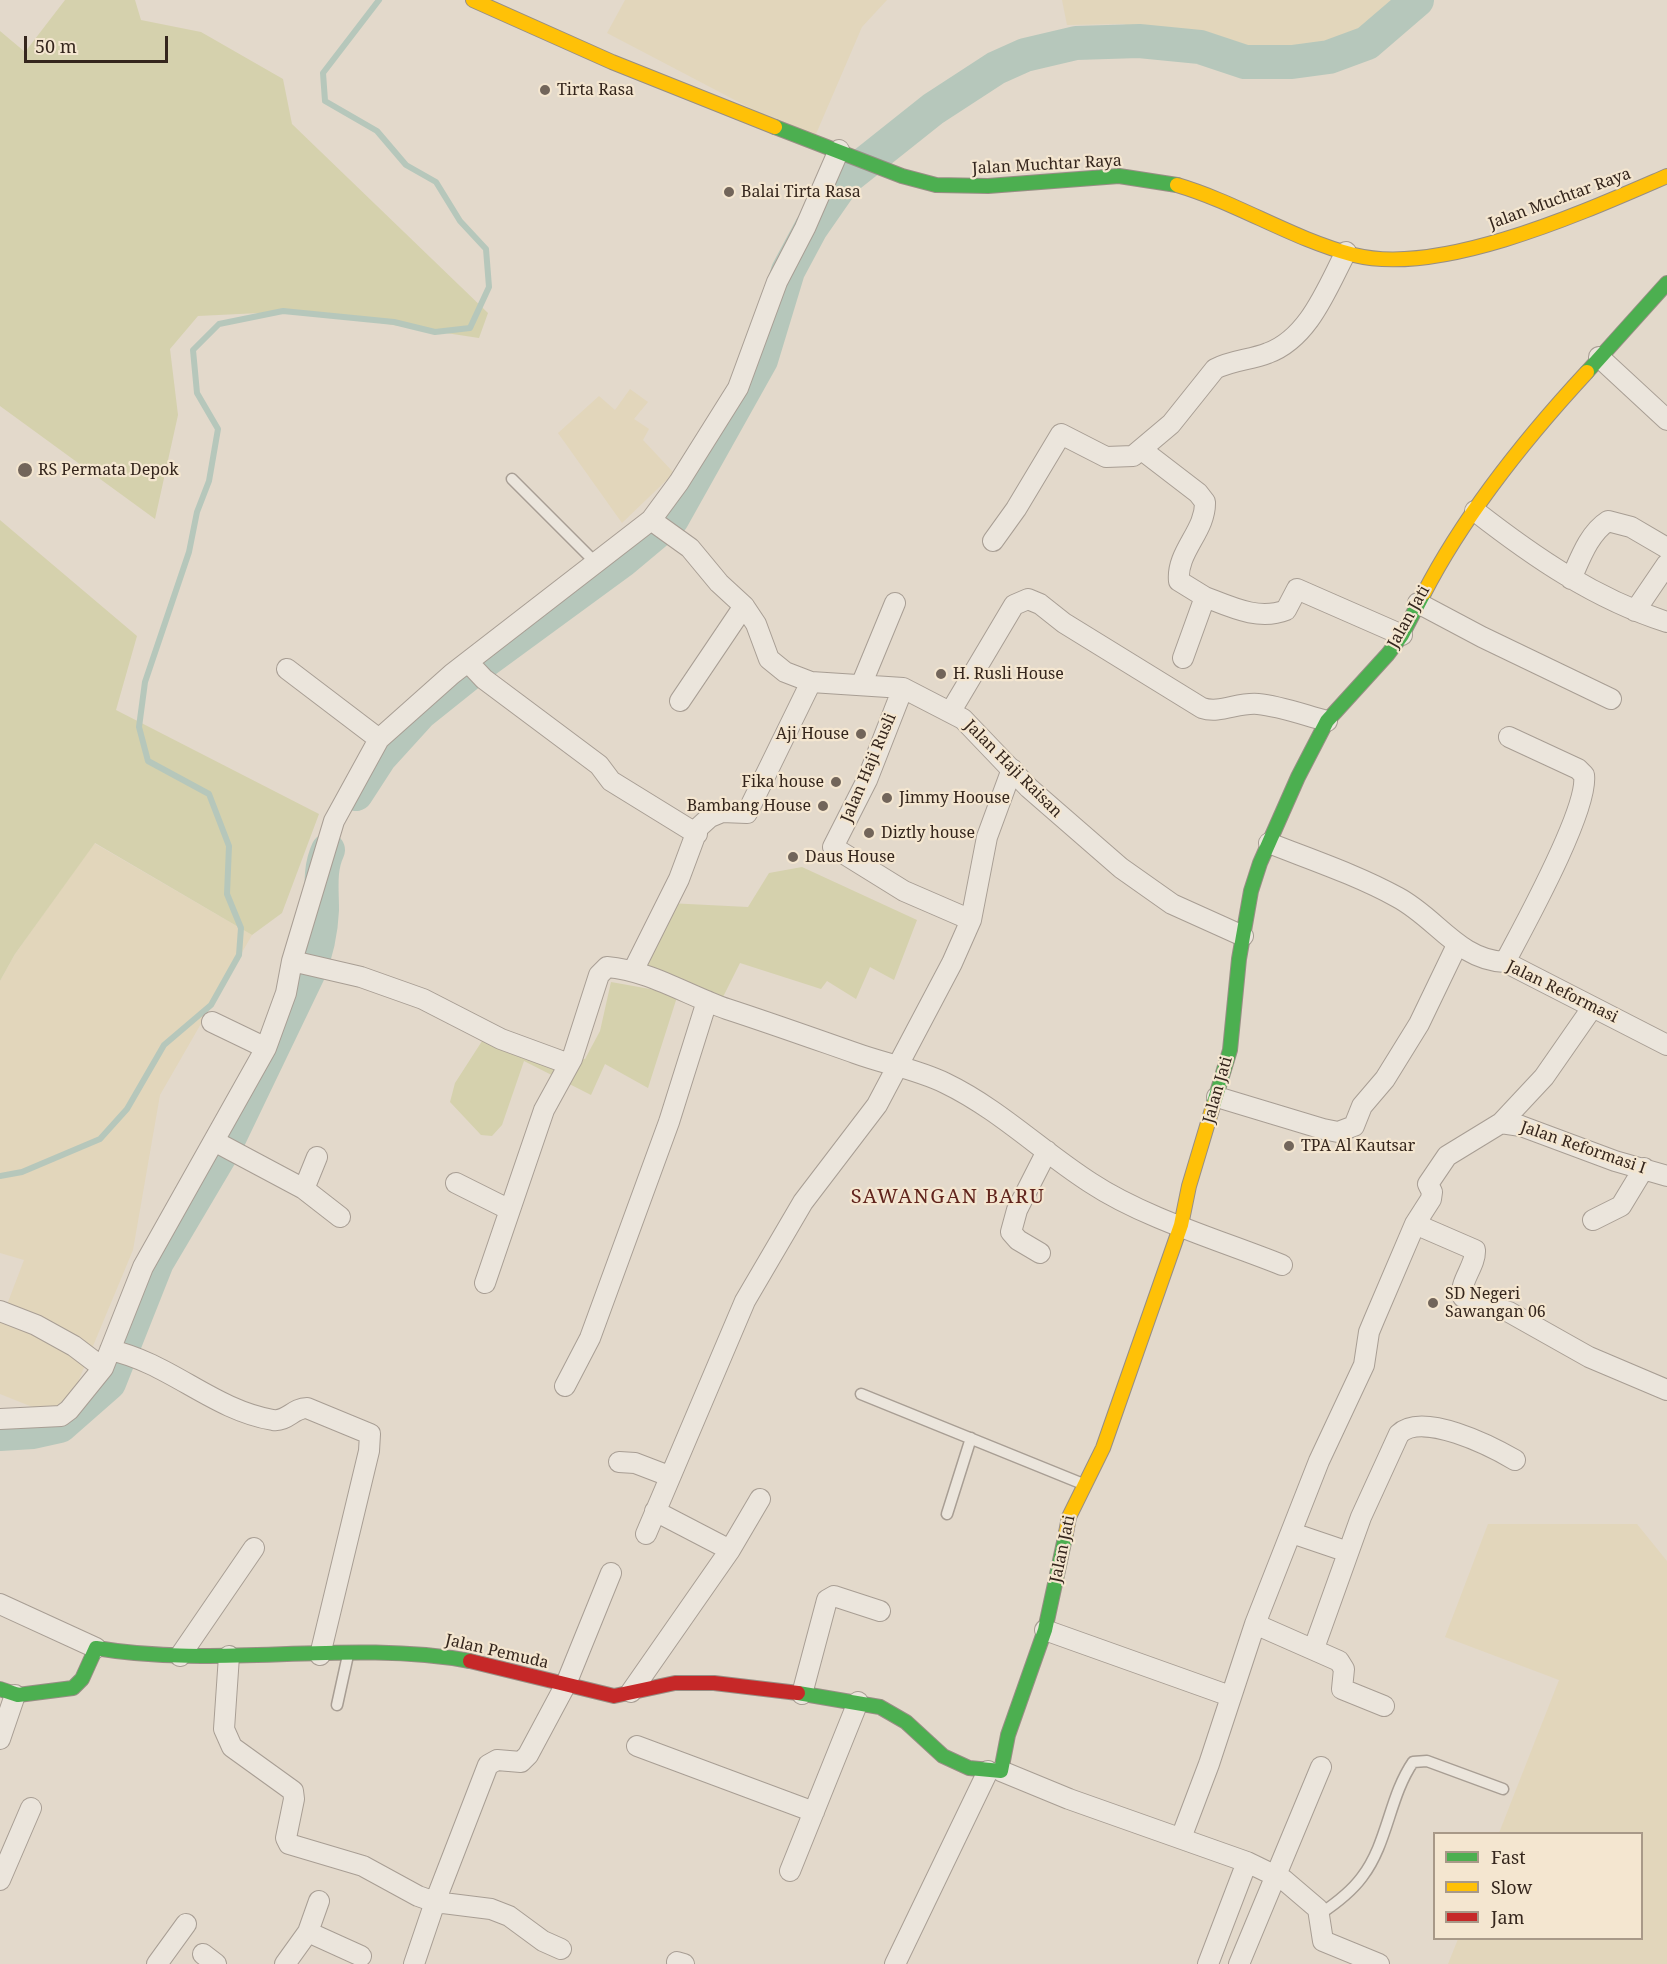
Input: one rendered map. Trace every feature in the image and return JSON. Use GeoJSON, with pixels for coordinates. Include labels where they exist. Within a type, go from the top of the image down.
{"type":"FeatureCollection","features":[{"type":"Feature","properties":{"kind":"main road","name":"Jalan Muchtar Raya"},"geometry":{"type":"LineString","coordinates":[[483,2],[697,99],[933,185],[996,186],[1099,177],[1144,178],[1167,182],[1223,201],[1296,234],[1346,252],[1391,261],[1464,248],[1553,222],[1667,176]]}},
{"type":"Feature","properties":{"kind":"main road","name":"Jalan Jati"},"geometry":{"type":"LineString","coordinates":[[994,1771],[1045,1630],[1069,1517],[1115,1416],[1181,1225],[1189,1186],[1230,1050],[1243,936],[1251,891],[1298,777],[1327,721],[1388,654],[1402,635],[1438,566],[1496,479],[1599,357],[1667,283]]}},
{"type":"Feature","properties":{"kind":"main road","name":"Jalan Pemuda"},"geometry":{"type":"LineString","coordinates":[[96,1648],[143,1656],[402,1652],[458,1657],[614,1696],[675,1683],[714,1683],[802,1694],[858,1702],[892,1712],[951,1760],[969,1768],[994,1771]]}},
{"type":"Feature","properties":{"kind":"main road"},"geometry":{"type":"LineString","coordinates":[[8,1692],[73,1688],[82,1679],[96,1648]]}},
{"type":"Feature","properties":{"kind":"street"},"geometry":{"type":"LineString","coordinates":[[0,1419],[61,1416],[69,1410],[110,1356],[142,1267],[221,1146],[266,1048],[286,993],[306,965],[334,821],[379,739],[473,668],[596,563],[653,523],[738,388],[777,282],[846,152]]}},
{"type":"Feature","properties":{"kind":"street"},"geometry":{"type":"LineString","coordinates":[[993,542],[1016,509],[1060,434],[1106,457],[1133,456],[1170,424],[1215,369],[1225,363],[1271,352],[1291,341],[1314,314],[1346,252]]}},
{"type":"Feature","properties":{"kind":"street"},"geometry":{"type":"LineString","coordinates":[[1599,357],[1667,420]]}},
{"type":"Feature","properties":{"kind":"street"},"geometry":{"type":"LineString","coordinates":[[1142,450],[1198,493],[1205,502],[1202,518],[1178,567],[1179,580],[1204,597],[1244,612],[1271,616],[1286,610],[1297,589],[1402,635]]}},
{"type":"Feature","properties":{"kind":"street"},"geometry":{"type":"LineString","coordinates":[[1475,511],[1527,551],[1571,579],[1635,611],[1667,621]]}},
{"type":"Feature","properties":{"kind":"street"},"geometry":{"type":"LineString","coordinates":[[1571,579],[1599,526],[1608,521],[1631,527],[1667,548]]}},
{"type":"Feature","properties":{"kind":"street","name":"Jalan Haji Raisan"},"geometry":{"type":"LineString","coordinates":[[653,523],[690,548],[719,583],[744,606],[756,624],[770,659],[785,672],[811,682],[903,687],[951,711],[963,719],[1067,823],[1121,868],[1172,904],[1243,936]]}},
{"type":"Feature","properties":{"kind":"street"},"geometry":{"type":"LineString","coordinates":[[1635,611],[1667,564]]}},
{"type":"Feature","properties":{"kind":"street"},"geometry":{"type":"LineString","coordinates":[[1183,658],[1204,597]]}},
{"type":"Feature","properties":{"kind":"street"},"geometry":{"type":"LineString","coordinates":[[951,711],[1014,605],[1028,599],[1040,604],[1064,623],[1202,708],[1215,710],[1239,704],[1258,704],[1327,721]]}},
{"type":"Feature","properties":{"kind":"street"},"geometry":{"type":"LineString","coordinates":[[862,683],[895,603]]}},
{"type":"Feature","properties":{"kind":"street"},"geometry":{"type":"LineString","coordinates":[[1418,603],[1482,637],[1611,699]]}},
{"type":"Feature","properties":{"kind":"street"},"geometry":{"type":"LineString","coordinates":[[680,700],[744,606]]}},
{"type":"Feature","properties":{"kind":"street"},"geometry":{"type":"LineString","coordinates":[[473,668],[599,765],[611,781],[697,834]]}},
{"type":"Feature","properties":{"kind":"street"},"geometry":{"type":"LineString","coordinates":[[287,669],[379,739]]}},
{"type":"Feature","properties":{"kind":"street"},"geometry":{"type":"LineString","coordinates":[[633,971],[679,879],[697,834],[710,817],[722,812],[747,813],[811,682]]}},
{"type":"Feature","properties":{"kind":"street","name":"Jalan Haji Rusli"},"geometry":{"type":"LineString","coordinates":[[903,687],[867,780],[833,848],[904,891],[971,920]]}},
{"type":"Feature","properties":{"kind":"street"},"geometry":{"type":"LineString","coordinates":[[1506,962],[1568,835],[1581,802],[1585,781],[1584,775],[1578,770],[1538,753],[1509,737]]}},
{"type":"Feature","properties":{"kind":"street"},"geometry":{"type":"LineString","coordinates":[[646,1534],[745,1301],[803,1202],[877,1106],[971,920],[987,837],[1012,770]]}},
{"type":"Feature","properties":{"kind":"street","name":"Jalan Reformasi"},"geometry":{"type":"LineString","coordinates":[[1269,843],[1398,897],[1421,911],[1457,945],[1479,959],[1506,962],[1667,1045]]}},
{"type":"Feature","properties":{"kind":"street"},"geometry":{"type":"LineString","coordinates":[[1217,1097],[1323,1129],[1338,1132],[1354,1126],[1362,1106],[1385,1079],[1419,1024],[1457,945]]}},
{"type":"Feature","properties":{"kind":"street"},"geometry":{"type":"LineString","coordinates":[[306,965],[361,977],[423,999],[501,1039],[569,1064]]}},
{"type":"Feature","properties":{"kind":"street"},"geometry":{"type":"LineString","coordinates":[[485,1283],[508,1209],[544,1110],[569,1064],[599,975],[607,967],[633,971],[707,1001],[856,1054],[898,1064],[975,1098],[1091,1184],[1125,1202],[1282,1266]]}},
{"type":"Feature","properties":{"kind":"street"},"geometry":{"type":"LineString","coordinates":[[565,1386],[590,1338],[669,1122],[707,1001]]}},
{"type":"Feature","properties":{"kind":"street","name":"Jalan Reformasi I"},"geometry":{"type":"LineString","coordinates":[[1501,1123],[1544,1077],[1592,1008]]}},
{"type":"Feature","properties":{"kind":"street"},"geometry":{"type":"LineString","coordinates":[[212,1022],[266,1048]]}},
{"type":"Feature","properties":{"kind":"street"},"geometry":{"type":"LineString","coordinates":[[1181,1838],[1209,1764],[1255,1624],[1319,1461],[1364,1365],[1369,1332],[1415,1224],[1431,1198],[1432,1192],[1428,1184],[1448,1156],[1501,1123]]}},
{"type":"Feature","properties":{"kind":"street","name":"Jalan Reformasi I"},"geometry":{"type":"LineString","coordinates":[[1501,1123],[1531,1129],[1615,1161],[1667,1176]]}},
{"type":"Feature","properties":{"kind":"street"},"geometry":{"type":"LineString","coordinates":[[221,1146],[304,1189],[340,1216]]}},
{"type":"Feature","properties":{"kind":"street"},"geometry":{"type":"LineString","coordinates":[[1040,1253],[1018,1240],[1011,1232],[1017,1210],[1047,1151]]}},
{"type":"Feature","properties":{"kind":"street"},"geometry":{"type":"LineString","coordinates":[[304,1189],[317,1157]]}},
{"type":"Feature","properties":{"kind":"street"},"geometry":{"type":"LineString","coordinates":[[1593,1220],[1621,1206],[1644,1168]]}},
{"type":"Feature","properties":{"kind":"street"},"geometry":{"type":"LineString","coordinates":[[456,1183],[508,1209]]}},
{"type":"Feature","properties":{"kind":"street"},"geometry":{"type":"LineString","coordinates":[[1415,1224],[1475,1250],[1475,1259],[1462,1290],[1463,1297],[1509,1312],[1589,1357],[1667,1390]]}},
{"type":"Feature","properties":{"kind":"street"},"geometry":{"type":"LineString","coordinates":[[0,1311],[36,1325],[74,1346],[110,1356],[137,1356],[221,1404],[245,1413],[281,1420],[297,1409],[307,1408],[370,1434],[369,1451],[320,1654]]}},
{"type":"Feature","properties":{"kind":"street"},"geometry":{"type":"LineString","coordinates":[[1314,1648],[1348,1552],[1394,1445],[1406,1428],[1414,1425],[1463,1436],[1488,1445],[1515,1460]]}},
{"type":"Feature","properties":{"kind":"street"},"geometry":{"type":"LineString","coordinates":[[619,1462],[634,1463],[669,1476]]}},
{"type":"Feature","properties":{"kind":"street"},"geometry":{"type":"LineString","coordinates":[[631,1692],[730,1550],[760,1499]]}},
{"type":"Feature","properties":{"kind":"street"},"geometry":{"type":"LineString","coordinates":[[655,1511],[730,1550]]}},
{"type":"Feature","properties":{"kind":"street"},"geometry":{"type":"LineString","coordinates":[[1292,1533],[1348,1552]]}},
{"type":"Feature","properties":{"kind":"street"},"geometry":{"type":"LineString","coordinates":[[180,1656],[254,1548]]}},
{"type":"Feature","properties":{"kind":"street"},"geometry":{"type":"LineString","coordinates":[[414,1964],[435,1902],[488,1765],[497,1760],[521,1762],[525,1759],[566,1684],[611,1573]]}},
{"type":"Feature","properties":{"kind":"street"},"geometry":{"type":"LineString","coordinates":[[802,1694],[827,1600],[834,1596],[880,1611]]}},
{"type":"Feature","properties":{"kind":"street"},"geometry":{"type":"LineString","coordinates":[[0,1604],[96,1648]]}},
{"type":"Feature","properties":{"kind":"street"},"geometry":{"type":"LineString","coordinates":[[1255,1624],[1314,1648],[1342,1665],[1342,1689],[1384,1706]]}},
{"type":"Feature","properties":{"kind":"street"},"geometry":{"type":"LineString","coordinates":[[1045,1630],[1230,1696]]}},
{"type":"Feature","properties":{"kind":"street"},"geometry":{"type":"LineString","coordinates":[[229,1656],[224,1729],[226,1738],[232,1747],[293,1791],[294,1799],[286,1838],[289,1844],[363,1866],[418,1896],[435,1902],[491,1909],[509,1916],[543,1941],[561,1949]]}},
{"type":"Feature","properties":{"kind":"street"},"geometry":{"type":"LineString","coordinates":[[0,1739],[8,1692]]}},
{"type":"Feature","properties":{"kind":"street"},"geometry":{"type":"LineString","coordinates":[[790,1871],[858,1702]]}},
{"type":"Feature","properties":{"kind":"street"},"geometry":{"type":"LineString","coordinates":[[637,1746],[814,1812]]}},
{"type":"Feature","properties":{"kind":"street"},"geometry":{"type":"LineString","coordinates":[[1239,1964],[1321,1767]]}},
{"type":"Feature","properties":{"kind":"street"},"geometry":{"type":"LineString","coordinates":[[994,1771],[1247,1862],[1276,1875],[1306,1897],[1320,1914],[1323,1941],[1379,1964]]}},
{"type":"Feature","properties":{"kind":"street","name":"Jalan Jati"},"geometry":{"type":"LineString","coordinates":[[895,1964],[994,1771]]}},
{"type":"Feature","properties":{"kind":"street"},"geometry":{"type":"LineString","coordinates":[[0,1880],[31,1808]]}},
{"type":"Feature","properties":{"kind":"street"},"geometry":{"type":"LineString","coordinates":[[1208,1964],[1247,1862]]}},
{"type":"Feature","properties":{"kind":"street"},"geometry":{"type":"LineString","coordinates":[[285,1964],[308,1932],[319,1901]]}},
{"type":"Feature","properties":{"kind":"street"},"geometry":{"type":"LineString","coordinates":[[157,1964],[186,1924]]}},
{"type":"Feature","properties":{"kind":"street"},"geometry":{"type":"LineString","coordinates":[[308,1932],[361,1956]]}},
{"type":"Feature","properties":{"kind":"lane"},"geometry":{"type":"LineString","coordinates":[[512,479],[596,563]]}},
{"type":"Feature","properties":{"kind":"lane"},"geometry":{"type":"LineString","coordinates":[[861,1394],[1084,1484]]}},
{"type":"Feature","properties":{"kind":"lane"},"geometry":{"type":"LineString","coordinates":[[947,1514],[971,1438]]}},
{"type":"Feature","properties":{"kind":"lane"},"geometry":{"type":"LineString","coordinates":[[337,1705],[348,1654]]}},
{"type":"Feature","properties":{"kind":"lane"},"geometry":{"type":"LineString","coordinates":[[1320,1914],[1337,1902],[1362,1877],[1376,1855],[1398,1787],[1413,1762],[1427,1761],[1503,1789]]}},
{"type":"Feature","properties":{"kind":"shaded area"},"geometry":{"type":"Polygon","coordinates":[[[65,0],[135,0],[141,20],[201,32],[283,79],[292,124],[488,313],[479,338],[301,311],[198,316],[170,349],[178,415],[155,519],[0,406],[0,31],[25,52],[65,0]]]}},
{"type":"Feature","properties":{"kind":"shaded area"},"geometry":{"type":"Polygon","coordinates":[[[625,0],[887,0],[862,27],[813,141],[607,33],[625,0]]]}},
{"type":"Feature","properties":{"kind":"shaded area"},"geometry":{"type":"Polygon","coordinates":[[[1062,0],[1419,0],[1320,48],[1264,53],[1200,47],[1123,24],[1067,25],[1062,0]]]}},
{"type":"Feature","properties":{"kind":"shaded area"},"geometry":{"type":"Polygon","coordinates":[[[630,389],[648,402],[634,419],[649,429],[643,440],[674,473],[622,523],[558,433],[599,396],[615,410],[630,389]]]}},
{"type":"Feature","properties":{"kind":"shaded area"},"geometry":{"type":"Polygon","coordinates":[[[0,520],[137,636],[116,710],[319,814],[282,913],[252,935],[95,843],[15,954],[0,981],[0,520]]]}},
{"type":"Feature","properties":{"kind":"shaded area"},"geometry":{"type":"Polygon","coordinates":[[[94,843],[252,935],[160,1095],[133,1250],[68,1406],[40,1410],[0,1394],[0,1323],[24,1260],[0,1253],[0,981],[15,954],[94,843]]]}},
{"type":"Feature","properties":{"kind":"shaded area"},"geometry":{"type":"Polygon","coordinates":[[[802,867],[917,920],[894,980],[870,967],[856,999],[827,981],[821,989],[740,963],[723,997],[643,964],[668,903],[748,907],[769,873],[802,867]]]}},
{"type":"Feature","properties":{"kind":"shaded area"},"geometry":{"type":"Polygon","coordinates":[[[611,982],[678,994],[648,1088],[605,1064],[591,1095],[524,1061],[502,1125],[492,1136],[481,1135],[450,1102],[455,1083],[484,1038],[554,1056],[585,1059],[600,1031],[611,982]]]}},
{"type":"Feature","properties":{"kind":"shaded area"},"geometry":{"type":"Polygon","coordinates":[[[1488,1524],[1637,1524],[1667,1561],[1667,1964],[1448,1964],[1458,1940],[1643,1940],[1643,1832],[1499,1832],[1559,1680],[1445,1637],[1488,1524]]]}},
{"type":"Feature","properties":{"kind":"waterway"},"geometry":{"type":"LineString","coordinates":[[0,1176],[22,1172],[100,1139],[127,1109],[164,1045],[211,1005],[239,955],[241,928],[227,894],[229,846],[209,794],[148,761],[139,727],[145,682],[189,552],[197,512],[209,481],[218,429],[197,393],[193,350],[219,324],[283,311],[394,322],[435,332],[470,328],[489,287],[486,249],[460,221],[436,182],[406,165],[377,131],[325,101],[323,73],[379,0]]}},
{"type":"Feature","properties":{"kind":"waterway"},"geometry":{"type":"LineString","coordinates":[[356,794],[380,757],[420,713],[485,661],[623,560],[672,519],[761,360],[788,271],[811,228],[845,179],[933,109],[996,68],[1025,55],[1076,43],[1139,41],[1200,47],[1245,62],[1292,62],[1329,57],[1367,43],[1417,0]]}},
{"type":"Feature","properties":{"kind":"waterway"},"geometry":{"type":"LineString","coordinates":[[0,1434],[33,1432],[60,1426],[109,1383],[157,1262],[225,1147],[308,974],[319,935],[322,910],[322,872],[328,850]]}},
{"type":"Feature","properties":{"kind":"traffic: fast"},"geometry":{"type":"LineString","coordinates":[[775,127],[902,176],[936,185],[988,186],[1119,176],[1177,185]]}},
{"type":"Feature","properties":{"kind":"traffic: fast"},"geometry":{"type":"LineString","coordinates":[[1587,372],[1667,283]]}},
{"type":"Feature","properties":{"kind":"traffic: fast"},"geometry":{"type":"LineString","coordinates":[[1213,1106],[1230,1050],[1239,959],[1251,891],[1260,863],[1298,777],[1327,721],[1388,654],[1402,635],[1424,593]]}},
{"type":"Feature","properties":{"kind":"traffic: fast"},"geometry":{"type":"LineString","coordinates":[[798,1693],[880,1707],[906,1722],[943,1756],[969,1768],[1001,1771],[1008,1735],[1045,1630],[1066,1533]]}},
{"type":"Feature","properties":{"kind":"traffic: fast"},"geometry":{"type":"LineString","coordinates":[[0,1689],[18,1695],[73,1688],[82,1679],[96,1648],[142,1654],[189,1656],[377,1653],[423,1655],[470,1661]]}},
{"type":"Feature","properties":{"kind":"traffic: slow"},"geometry":{"type":"LineString","coordinates":[[473,0],[612,62],[775,127]]}},
{"type":"Feature","properties":{"kind":"traffic: slow"},"geometry":{"type":"LineString","coordinates":[[1177,185],[1222,201],[1287,231],[1331,248],[1354,255],[1389,259],[1428,257],[1470,249],[1513,237],[1667,176]]}},
{"type":"Feature","properties":{"kind":"traffic: slow"},"geometry":{"type":"LineString","coordinates":[[1424,593],[1458,534],[1498,477],[1541,423],[1587,372]]}},
{"type":"Feature","properties":{"kind":"traffic: slow"},"geometry":{"type":"LineString","coordinates":[[1066,1533],[1069,1517],[1103,1448],[1181,1225],[1189,1186],[1213,1106]]}},
{"type":"Feature","properties":{"kind":"traffic: jam"},"geometry":{"type":"LineString","coordinates":[[470,1661],[614,1696],[675,1683],[714,1683],[798,1693]]}},
{"type":"Feature","properties":{"kind":"place","name":"Tirta Rasa"},"geometry":{"type":"Point","coordinates":[545,90]}},
{"type":"Feature","properties":{"kind":"place","name":"Balai Tirta Rasa"},"geometry":{"type":"Point","coordinates":[729,192]}},
{"type":"Feature","properties":{"kind":"place","name":"RS Permata Depok"},"geometry":{"type":"Point","coordinates":[25,470]}},
{"type":"Feature","properties":{"kind":"place","name":"H. Rusli House"},"geometry":{"type":"Point","coordinates":[941,674]}},
{"type":"Feature","properties":{"kind":"place","name":"Aji House"},"geometry":{"type":"Point","coordinates":[861,734]}},
{"type":"Feature","properties":{"kind":"place","name":"Fika house"},"geometry":{"type":"Point","coordinates":[836,782]}},
{"type":"Feature","properties":{"kind":"place","name":"Jimmy Hoouse"},"geometry":{"type":"Point","coordinates":[887,798]}},
{"type":"Feature","properties":{"kind":"place","name":"Bambang House"},"geometry":{"type":"Point","coordinates":[823,806]}},
{"type":"Feature","properties":{"kind":"place","name":"Diztly house"},"geometry":{"type":"Point","coordinates":[869,833]}},
{"type":"Feature","properties":{"kind":"place","name":"Daus House"},"geometry":{"type":"Point","coordinates":[793,857]}},
{"type":"Feature","properties":{"kind":"place","name":"TPA Al Kautsar"},"geometry":{"type":"Point","coordinates":[1289,1146]}},
{"type":"Feature","properties":{"kind":"place","name":"SD Negeri Sawangan 06"},"geometry":{"type":"Point","coordinates":[1433,1303]}},
{"type":"Feature","properties":{"kind":"district","name":"SAWANGAN BARU"},"geometry":{"type":"Point","coordinates":[948,1197]}}]}
